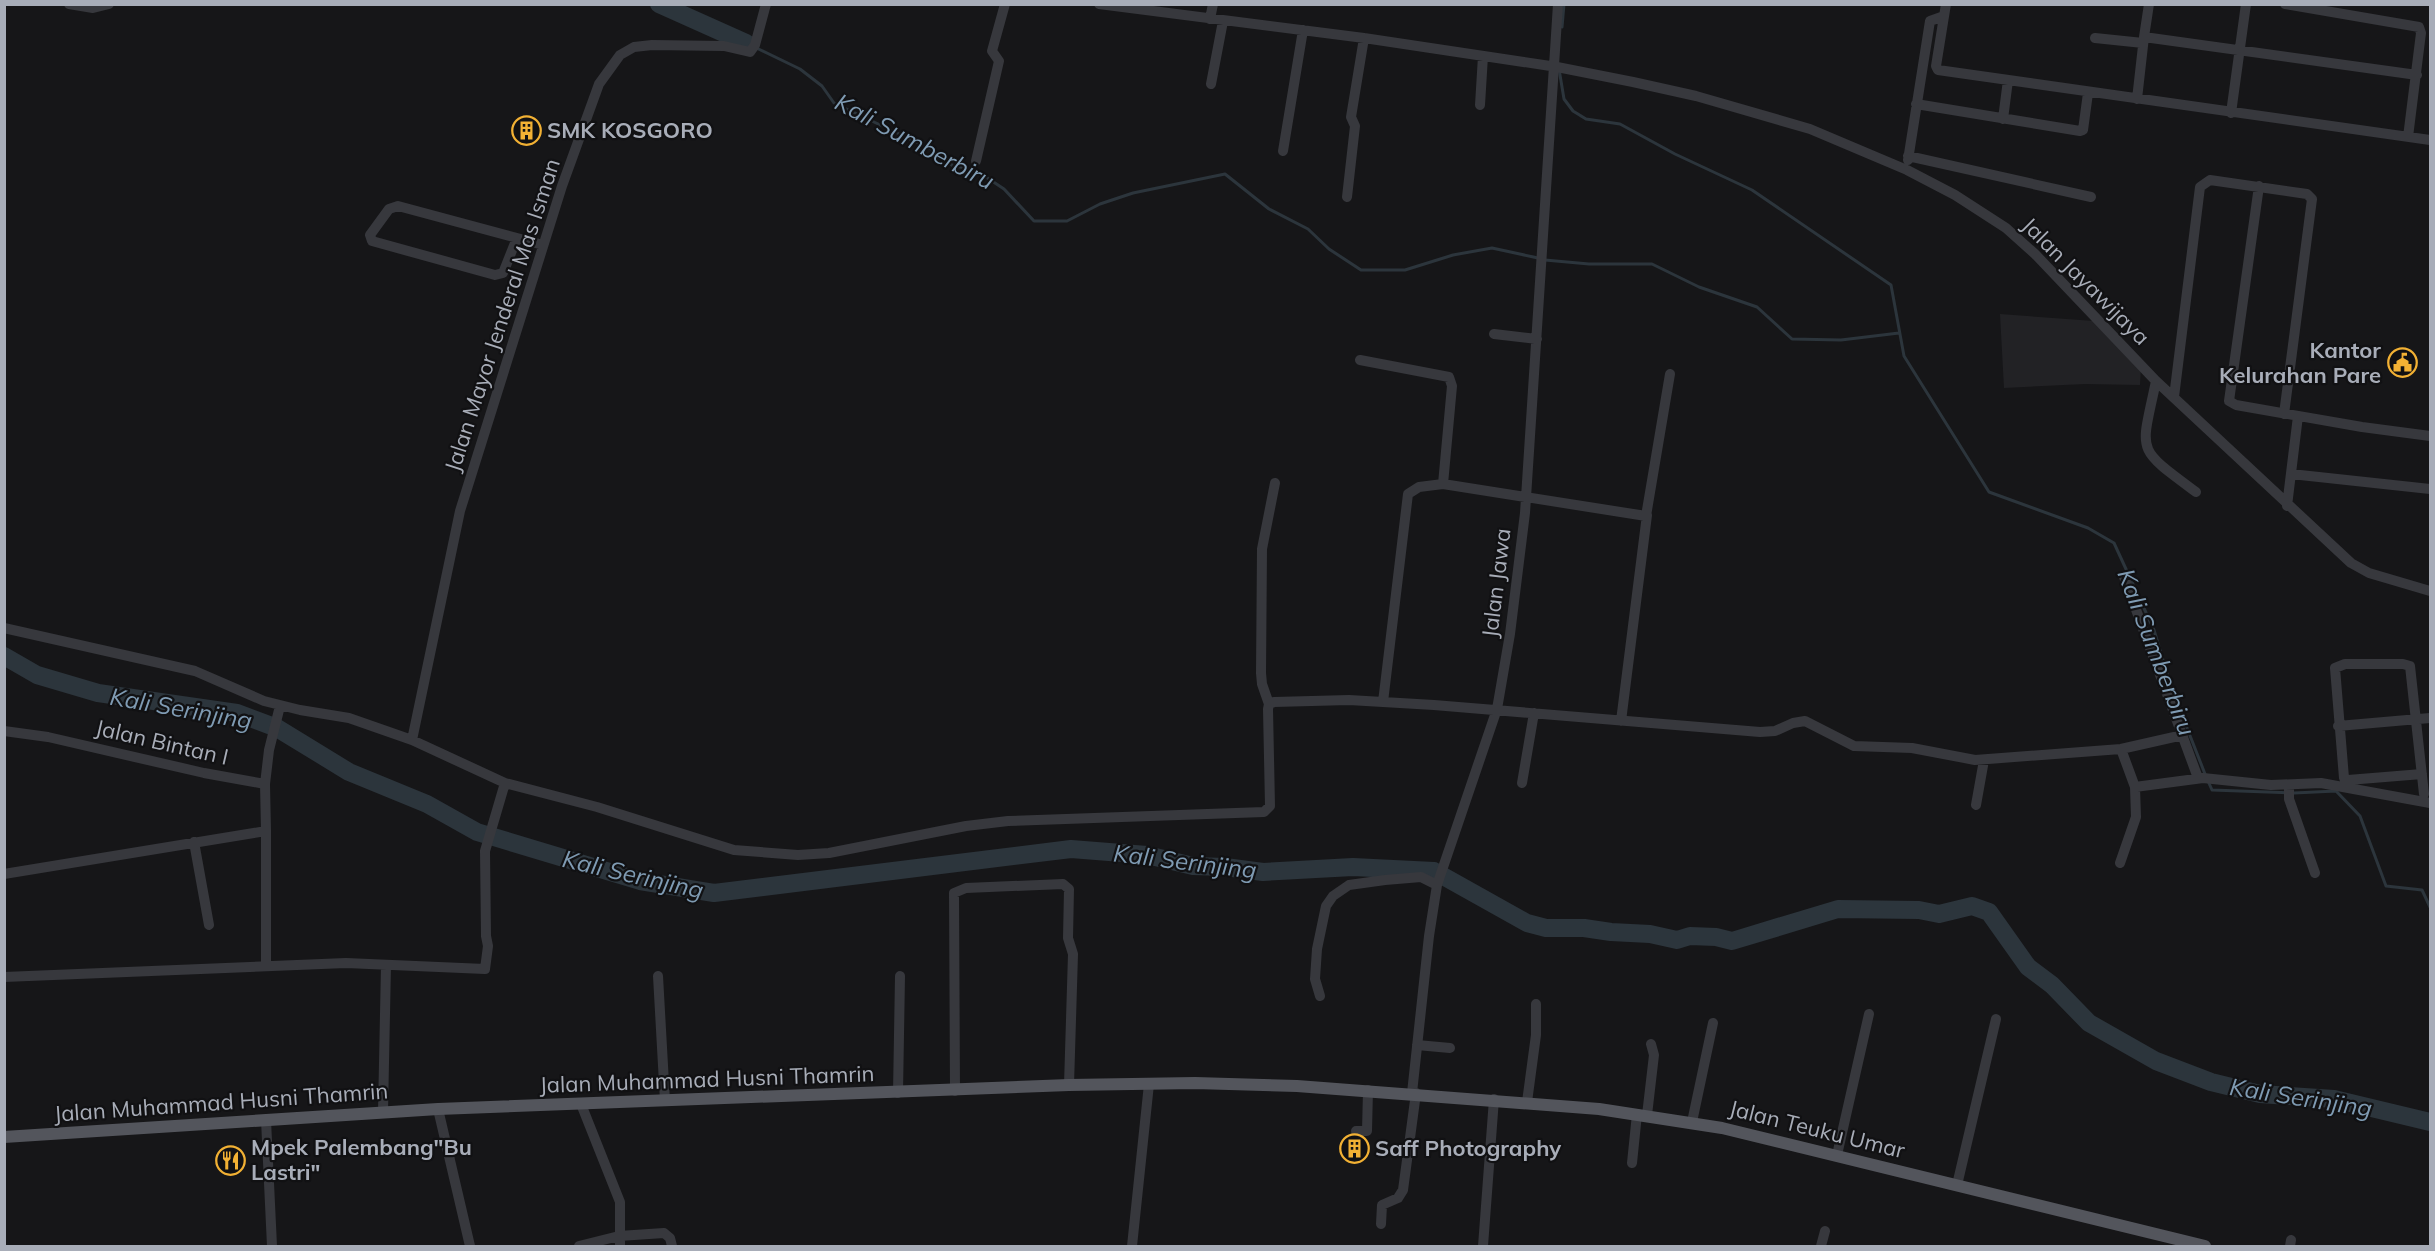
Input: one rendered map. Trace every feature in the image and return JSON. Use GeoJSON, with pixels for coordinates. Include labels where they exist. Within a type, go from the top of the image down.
{"type":"FeatureCollection","features":[{"type":"Feature","properties":{"kind":"main road","name":"Jalan Muhammad Husni Thamrin"},"geometry":{"type":"LineString","coordinates":[[4,1137],[438,1109],[1069,1085],[1297,1086],[1414,1093]]}},
{"type":"Feature","properties":{"kind":"main road","name":"Jalan Teuku Umar"},"geometry":{"type":"LineString","coordinates":[[1414,1093],[1527,1102],[1642,1114],[1692,1122],[1837,1155],[2205,1246]]}},
{"type":"Feature","properties":{"kind":"street"},"geometry":{"type":"LineString","coordinates":[[69,4],[93,8],[109,4]]}},
{"type":"Feature","properties":{"kind":"street","name":"Jalan Mayor Jenderal Mas Isman"},"geometry":{"type":"LineString","coordinates":[[412,740],[460,511],[543,245],[583,124],[599,84],[620,55],[634,47],[651,45],[724,46],[747,52],[754,48],[766,4]]}},
{"type":"Feature","properties":{"kind":"street"},"geometry":{"type":"LineString","coordinates":[[976,161],[999,61],[992,51],[1005,4]]}},
{"type":"Feature","properties":{"kind":"street","name":"Jalan Jayawijaya"},"geometry":{"type":"LineString","coordinates":[[1100,4],[1364,38],[1558,67],[1696,96],[1754,112],[1810,129],[1907,170],[1955,195],[2006,228],[2035,254],[2156,381],[2287,506],[2351,563],[2369,573],[2430,591]]}},
{"type":"Feature","properties":{"kind":"street"},"geometry":{"type":"LineString","coordinates":[[1210,19],[1213,4]]}},
{"type":"Feature","properties":{"kind":"street","name":"Jalan Jawa"},"geometry":{"type":"LineString","coordinates":[[1381,1224],[1382,1205],[1398,1198],[1402,1190],[1429,936],[1438,883],[1497,709],[1510,634],[1526,498],[1541,259],[1558,67],[1558,4]]}},
{"type":"Feature","properties":{"kind":"street"},"geometry":{"type":"LineString","coordinates":[[1946,4],[1938,69],[2088,93],[2430,140]]}},
{"type":"Feature","properties":{"kind":"street"},"geometry":{"type":"LineString","coordinates":[[2137,99],[2149,4]]}},
{"type":"Feature","properties":{"kind":"street"},"geometry":{"type":"LineString","coordinates":[[2231,113],[2246,4]]}},
{"type":"Feature","properties":{"kind":"street"},"geometry":{"type":"LineString","coordinates":[[2285,4],[2416,25],[2420,29],[2425,41],[2417,75],[2408,137]]}},
{"type":"Feature","properties":{"kind":"street"},"geometry":{"type":"LineString","coordinates":[[1907,170],[1930,21],[1944,16]]}},
{"type":"Feature","properties":{"kind":"street"},"geometry":{"type":"LineString","coordinates":[[1211,84],[1223,21]]}},
{"type":"Feature","properties":{"kind":"street"},"geometry":{"type":"LineString","coordinates":[[1283,151],[1303,30]]}},
{"type":"Feature","properties":{"kind":"street"},"geometry":{"type":"LineString","coordinates":[[1347,196],[1356,126],[1351,117],[1364,38]]}},
{"type":"Feature","properties":{"kind":"street"},"geometry":{"type":"LineString","coordinates":[[2095,38],[2144,40],[2240,50],[2417,75]]}},
{"type":"Feature","properties":{"kind":"street"},"geometry":{"type":"LineString","coordinates":[[1480,105],[1483,56]]}},
{"type":"Feature","properties":{"kind":"street"},"geometry":{"type":"LineString","coordinates":[[2003,119],[2008,80]]}},
{"type":"Feature","properties":{"kind":"street"},"geometry":{"type":"LineString","coordinates":[[1916,104],[2080,131],[2083,130],[2088,93]]}},
{"type":"Feature","properties":{"kind":"street"},"geometry":{"type":"LineString","coordinates":[[1908,156],[2091,197]]}},
{"type":"Feature","properties":{"kind":"street"},"geometry":{"type":"LineString","coordinates":[[2174,397],[2200,187],[2210,180],[2259,186],[2307,194],[2312,199],[2284,414]]}},
{"type":"Feature","properties":{"kind":"street"},"geometry":{"type":"LineString","coordinates":[[2259,186],[2228,399],[2236,405],[2284,414],[2430,436]]}},
{"type":"Feature","properties":{"kind":"street"},"geometry":{"type":"LineString","coordinates":[[517,238],[505,269],[499,275],[375,243],[370,237],[389,209],[398,206],[517,238],[543,245]]}},
{"type":"Feature","properties":{"kind":"street"},"geometry":{"type":"LineString","coordinates":[[1494,334],[1537,339]]}},
{"type":"Feature","properties":{"kind":"street"},"geometry":{"type":"LineString","coordinates":[[1360,360],[1449,377],[1452,386],[1443,484]]}},
{"type":"Feature","properties":{"kind":"street"},"geometry":{"type":"LineString","coordinates":[[1621,721],[1647,515],[1670,374]]}},
{"type":"Feature","properties":{"kind":"street"},"geometry":{"type":"LineString","coordinates":[[2156,381],[2145,446],[2154,461],[2196,492]]}},
{"type":"Feature","properties":{"kind":"street"},"geometry":{"type":"LineString","coordinates":[[2287,506],[2298,416]]}},
{"type":"Feature","properties":{"kind":"street"},"geometry":{"type":"LineString","coordinates":[[2291,474],[2430,489]]}},
{"type":"Feature","properties":{"kind":"street"},"geometry":{"type":"LineString","coordinates":[[4,628],[195,670],[280,706],[349,718],[412,740],[503,787],[597,807],[734,850],[798,855],[829,853],[966,826],[1008,821],[1264,812],[1270,806],[1269,704],[1262,684],[1262,549],[1275,483]]}},
{"type":"Feature","properties":{"kind":"street"},"geometry":{"type":"LineString","coordinates":[[1383,702],[1406,499],[1411,492],[1419,487],[1443,484],[1640,516],[1647,515]]}},
{"type":"Feature","properties":{"kind":"street"},"geometry":{"type":"LineString","coordinates":[[2124,577],[2183,735],[2205,778]]}},
{"type":"Feature","properties":{"kind":"street"},"geometry":{"type":"LineString","coordinates":[[2135,787],[2205,778],[2289,792],[2331,783],[2427,798],[2422,774],[2412,670],[2409,665],[2345,664],[2336,666],[2333,672],[2344,778],[2348,780],[2422,774]]}},
{"type":"Feature","properties":{"kind":"street"},"geometry":{"type":"LineString","coordinates":[[1269,704],[1301,700],[1383,702],[1497,709],[1760,732],[1775,731],[1793,723],[1805,721],[1854,746],[1912,748],[1957,759],[1984,760],[2121,749],[2183,735]]}},
{"type":"Feature","properties":{"kind":"street"},"geometry":{"type":"LineString","coordinates":[[267,965],[265,784],[269,750],[280,706]]}},
{"type":"Feature","properties":{"kind":"street"},"geometry":{"type":"LineString","coordinates":[[1522,783],[1534,713]]}},
{"type":"Feature","properties":{"kind":"street"},"geometry":{"type":"LineString","coordinates":[[2338,726],[2430,718]]}},
{"type":"Feature","properties":{"kind":"street","name":"Jalan Bintan I"},"geometry":{"type":"LineString","coordinates":[[4,731],[48,737],[204,773],[265,784]]}},
{"type":"Feature","properties":{"kind":"street"},"geometry":{"type":"LineString","coordinates":[[2120,864],[2136,817],[2135,787],[2121,749]]}},
{"type":"Feature","properties":{"kind":"street"},"geometry":{"type":"LineString","coordinates":[[1976,805],[1984,760]]}},
{"type":"Feature","properties":{"kind":"street"},"geometry":{"type":"LineString","coordinates":[[4,977],[267,965],[487,968],[485,851],[503,787]]}},
{"type":"Feature","properties":{"kind":"street"},"geometry":{"type":"LineString","coordinates":[[2289,792],[2315,873]]}},
{"type":"Feature","properties":{"kind":"street"},"geometry":{"type":"LineString","coordinates":[[4,874],[266,831]]}},
{"type":"Feature","properties":{"kind":"street"},"geometry":{"type":"LineString","coordinates":[[194,842],[209,925]]}},
{"type":"Feature","properties":{"kind":"street"},"geometry":{"type":"LineString","coordinates":[[1320,996],[1315,979],[1317,949],[1326,906],[1333,896],[1349,885],[1385,880],[1421,877],[1438,883]]}},
{"type":"Feature","properties":{"kind":"street"},"geometry":{"type":"LineString","coordinates":[[955,1091],[954,893],[966,888],[1041,884],[1064,884],[1069,890],[1068,938],[1073,954],[1069,1085]]}},
{"type":"Feature","properties":{"kind":"street"},"geometry":{"type":"LineString","coordinates":[[383,1112],[386,965]]}},
{"type":"Feature","properties":{"kind":"street"},"geometry":{"type":"LineString","coordinates":[[658,976],[665,1101]]}},
{"type":"Feature","properties":{"kind":"street"},"geometry":{"type":"LineString","coordinates":[[898,1093],[900,976]]}},
{"type":"Feature","properties":{"kind":"street"},"geometry":{"type":"LineString","coordinates":[[1527,1102],[1536,1035],[1536,1004]]}},
{"type":"Feature","properties":{"kind":"street"},"geometry":{"type":"LineString","coordinates":[[1837,1155],[1869,1014]]}},
{"type":"Feature","properties":{"kind":"street"},"geometry":{"type":"LineString","coordinates":[[1957,1185],[1996,1019]]}},
{"type":"Feature","properties":{"kind":"street"},"geometry":{"type":"LineString","coordinates":[[1692,1122],[1713,1023]]}},
{"type":"Feature","properties":{"kind":"street"},"geometry":{"type":"LineString","coordinates":[[1632,1163],[1654,1055],[1651,1044]]}},
{"type":"Feature","properties":{"kind":"street"},"geometry":{"type":"LineString","coordinates":[[1417,1045],[1450,1048]]}},
{"type":"Feature","properties":{"kind":"street"},"geometry":{"type":"LineString","coordinates":[[1132,1246],[1149,1084]]}},
{"type":"Feature","properties":{"kind":"street"},"geometry":{"type":"LineString","coordinates":[[1356,1131],[1367,1131],[1368,1090]]}},
{"type":"Feature","properties":{"kind":"street"},"geometry":{"type":"LineString","coordinates":[[1483,1246],[1494,1099]]}},
{"type":"Feature","properties":{"kind":"street"},"geometry":{"type":"LineString","coordinates":[[581,1104],[620,1202],[620,1241]]}},
{"type":"Feature","properties":{"kind":"street"},"geometry":{"type":"LineString","coordinates":[[438,1109],[470,1246]]}},
{"type":"Feature","properties":{"kind":"street"},"geometry":{"type":"LineString","coordinates":[[266,1120],[272,1246]]}},
{"type":"Feature","properties":{"kind":"street"},"geometry":{"type":"LineString","coordinates":[[1821,1246],[1825,1231]]}},
{"type":"Feature","properties":{"kind":"street"},"geometry":{"type":"LineString","coordinates":[[579,1246],[664,1233],[670,1238],[672,1246]]}},
{"type":"Feature","properties":{"kind":"shaded area"},"geometry":{"type":"Polygon","coordinates":[[[2000,314],[2094,321],[2141,366],[2140,385],[2085,384],[2004,388],[2000,314]]]}},
{"type":"Feature","properties":{"kind":"waterway","name":"Kali Sumberbiru"},"geometry":{"type":"LineString","coordinates":[[659,4],[746,43]]}},
{"type":"Feature","properties":{"kind":"waterway"},"geometry":{"type":"LineString","coordinates":[[1562,27],[1564,4]]}},
{"type":"Feature","properties":{"kind":"waterway","name":"Kali Sumberbiru"},"geometry":{"type":"LineString","coordinates":[[746,43],[800,69],[822,86],[834,103],[935,151],[953,166],[974,169],[1004,189],[1034,221],[1067,221],[1100,204],[1133,193],[1225,174],[1269,209],[1308,229],[1329,249],[1361,270],[1405,270],[1453,255],[1492,248],[1538,258]]}},
{"type":"Feature","properties":{"kind":"waterway","name":"Kali Sumberbiru"},"geometry":{"type":"LineString","coordinates":[[1559,69],[1564,99],[1573,111],[1586,119],[1620,124],[1675,154],[1752,190],[1891,285],[1904,356],[1989,492],[2088,528],[2114,543],[2154,630],[2171,687],[2205,774]]}},
{"type":"Feature","properties":{"kind":"waterway","name":"Kali Sumberbiru"},"geometry":{"type":"LineString","coordinates":[[1545,260],[1589,264],[1652,264],[1699,287],[1757,307],[1792,339],[1841,340],[1899,333]]}},
{"type":"Feature","properties":{"kind":"waterway","name":"Kali Serinjing"},"geometry":{"type":"LineString","coordinates":[[4,656],[37,675],[98,693],[237,713],[277,728],[349,772],[427,804],[477,832],[640,881],[714,893],[1071,849],[1147,855],[1193,866],[1263,872],[1353,867],[1434,871],[1527,923],[1546,928],[1584,928],[1650,934],[1677,940],[1690,936],[1716,937],[1732,941],[1838,909],[1919,910],[1939,914],[1972,906],[1989,912],[2028,967],[2052,985],[2089,1023],[2156,1061],[2211,1082],[2260,1094],[2334,1099],[2430,1122]]}},
{"type":"Feature","properties":{"kind":"waterway","name":"Kali Sumberbiru"},"geometry":{"type":"LineString","coordinates":[[2208,781],[2212,790],[2294,793],[2336,791],[2360,816],[2386,886],[2422,890],[2430,907]]}},
{"type":"Feature","properties":{"kind":"place","name":"SMK KOSGORO"},"geometry":{"type":"Point","coordinates":[526,130]}},
{"type":"Feature","properties":{"kind":"place","name":"Kantor Kelurahan Pare"},"geometry":{"type":"Point","coordinates":[2402,363]}},
{"type":"Feature","properties":{"kind":"place","name":"Saff Photography"},"geometry":{"type":"Point","coordinates":[1354,1148]}},
{"type":"Feature","properties":{"kind":"place","name":"Mpek Palembang\"Bu Lastri\""},"geometry":{"type":"Point","coordinates":[230,1160]}}]}
